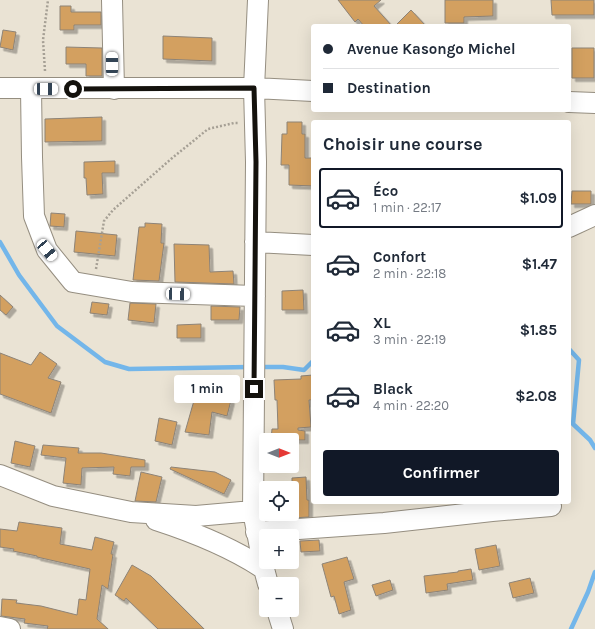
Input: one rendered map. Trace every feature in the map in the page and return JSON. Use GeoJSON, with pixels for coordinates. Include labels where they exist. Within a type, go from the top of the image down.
{"type":"FeatureCollection","features":[{"type":"Feature","properties":{"kind":"street"},"geometry":{"type":"LineString","coordinates":[[112,0],[114,89]]}},
{"type":"Feature","properties":{"kind":"street"},"geometry":{"type":"LineString","coordinates":[[258,0],[254,88],[255,367],[253,511],[266,577]]}},
{"type":"Feature","properties":{"kind":"street"},"geometry":{"type":"LineString","coordinates":[[0,88],[254,88],[311,91]]}},
{"type":"Feature","properties":{"kind":"street"},"geometry":{"type":"LineString","coordinates":[[38,89],[32,157],[34,216],[47,250],[73,282],[132,292],[255,296]]}},
{"type":"Feature","properties":{"kind":"street"},"geometry":{"type":"LineString","coordinates":[[571,102],[595,103]]}},
{"type":"Feature","properties":{"kind":"street"},"geometry":{"type":"LineString","coordinates":[[571,226],[595,215]]}},
{"type":"Feature","properties":{"kind":"street"},"geometry":{"type":"LineString","coordinates":[[255,242],[311,245]]}},
{"type":"Feature","properties":{"kind":"street"},"geometry":{"type":"LineString","coordinates":[[0,475],[53,496],[131,512],[178,527],[211,540],[247,558],[266,577]]}},
{"type":"Feature","properties":{"kind":"street"},"geometry":{"type":"LineString","coordinates":[[256,532],[384,523],[551,506]]}},
{"type":"Feature","properties":{"kind":"street"},"geometry":{"type":"LineString","coordinates":[[131,512],[196,516],[253,511]]}},
{"type":"Feature","properties":{"kind":"street"},"geometry":{"type":"LineString","coordinates":[[279,617],[283,629]]}},
{"type":"Feature","properties":{"kind":"street"},"geometry":{"type":"LineString","coordinates":[[0,627],[10,629]]}},
{"type":"Feature","properties":{"kind":"path"},"geometry":{"type":"LineString","coordinates":[[38,89],[48,0]]}},
{"type":"Feature","properties":{"kind":"path"},"geometry":{"type":"LineString","coordinates":[[94,286],[104,221],[113,210],[208,129],[234,123],[255,124]]}},
{"type":"Feature","properties":{"kind":"building"},"geometry":{"type":"Polygon","coordinates":[[[338,0],[381,0],[374,6],[390,24],[362,24],[358,19],[355,22],[338,0]]]}},
{"type":"Feature","properties":{"kind":"building"},"geometry":{"type":"Polygon","coordinates":[[[445,0],[493,0],[493,16],[464,17],[464,23],[445,23],[445,0]]]}},
{"type":"Feature","properties":{"kind":"building"},"geometry":{"type":"Polygon","coordinates":[[[551,0],[594,0],[594,15],[552,15],[551,0]]]}},
{"type":"Feature","properties":{"kind":"building"},"geometry":{"type":"Polygon","coordinates":[[[60,6],[71,6],[71,12],[101,12],[101,25],[74,25],[74,30],[60,30],[60,6]]]}},
{"type":"Feature","properties":{"kind":"building"},"geometry":{"type":"Polygon","coordinates":[[[411,10],[424,24],[397,24],[411,10]]]}},
{"type":"Feature","properties":{"kind":"building"},"geometry":{"type":"Polygon","coordinates":[[[3,30],[16,32],[13,50],[0,47],[3,30]]]}},
{"type":"Feature","properties":{"kind":"building"},"geometry":{"type":"Polygon","coordinates":[[[163,36],[212,38],[212,61],[163,59],[163,36]]]}},
{"type":"Feature","properties":{"kind":"building"},"geometry":{"type":"Polygon","coordinates":[[[66,47],[102,48],[102,76],[86,76],[86,64],[66,64],[66,47]]]}},
{"type":"Feature","properties":{"kind":"building"},"geometry":{"type":"Polygon","coordinates":[[[572,48],[594,48],[594,78],[572,78],[572,48]]]}},
{"type":"Feature","properties":{"kind":"building"},"geometry":{"type":"Polygon","coordinates":[[[102,117],[102,141],[45,142],[45,119],[102,117]]]}},
{"type":"Feature","properties":{"kind":"building"},"geometry":{"type":"Polygon","coordinates":[[[287,122],[302,122],[302,134],[305,134],[305,158],[311,158],[311,186],[289,185],[289,165],[281,165],[282,134],[287,134],[287,122]]]}},
{"type":"Feature","properties":{"kind":"building"},"geometry":{"type":"Polygon","coordinates":[[[115,161],[115,173],[102,173],[103,194],[87,195],[86,178],[84,178],[84,162],[115,161]]]}},
{"type":"Feature","properties":{"kind":"building"},"geometry":{"type":"Polygon","coordinates":[[[572,191],[591,191],[591,204],[571,204],[572,191]]]}},
{"type":"Feature","properties":{"kind":"building"},"geometry":{"type":"Polygon","coordinates":[[[51,213],[65,214],[64,227],[50,226],[51,213]]]}},
{"type":"Feature","properties":{"kind":"building"},"geometry":{"type":"Polygon","coordinates":[[[145,223],[162,224],[161,243],[164,243],[159,281],[133,280],[139,227],[145,227],[145,223]]]}},
{"type":"Feature","properties":{"kind":"building"},"geometry":{"type":"Polygon","coordinates":[[[76,231],[117,235],[115,256],[74,252],[76,231]]]}},
{"type":"Feature","properties":{"kind":"building"},"geometry":{"type":"Polygon","coordinates":[[[174,244],[209,245],[210,272],[233,271],[234,284],[175,282],[174,244]]]}},
{"type":"Feature","properties":{"kind":"building"},"geometry":{"type":"Polygon","coordinates":[[[303,290],[304,310],[282,310],[282,291],[303,290]]]}},
{"type":"Feature","properties":{"kind":"building"},"geometry":{"type":"Polygon","coordinates":[[[0,295],[13,307],[6,315],[0,310],[0,295]]]}},
{"type":"Feature","properties":{"kind":"building"},"geometry":{"type":"Polygon","coordinates":[[[92,302],[109,304],[107,315],[90,313],[92,302]]]}},
{"type":"Feature","properties":{"kind":"building"},"geometry":{"type":"Polygon","coordinates":[[[130,303],[156,304],[154,323],[128,320],[130,303]]]}},
{"type":"Feature","properties":{"kind":"building"},"geometry":{"type":"Polygon","coordinates":[[[211,306],[240,307],[239,320],[211,320],[211,306]]]}},
{"type":"Feature","properties":{"kind":"building"},"geometry":{"type":"Polygon","coordinates":[[[201,324],[201,338],[177,338],[177,325],[201,324]]]}},
{"type":"Feature","properties":{"kind":"building"},"geometry":{"type":"Polygon","coordinates":[[[40,352],[57,364],[48,378],[61,382],[51,413],[0,394],[0,353],[31,365],[40,352]]]}},
{"type":"Feature","properties":{"kind":"building"},"geometry":{"type":"Polygon","coordinates":[[[311,375],[311,400],[309,400],[311,427],[298,428],[298,430],[305,431],[305,440],[299,440],[299,433],[272,433],[272,429],[278,429],[277,400],[275,400],[274,380],[301,379],[301,376],[311,375]]]}},
{"type":"Feature","properties":{"kind":"building"},"geometry":{"type":"Polygon","coordinates":[[[212,395],[231,400],[227,416],[212,412],[209,435],[185,432],[195,397],[210,402],[212,395]]]}},
{"type":"Feature","properties":{"kind":"building"},"geometry":{"type":"Polygon","coordinates":[[[159,418],[177,422],[172,445],[155,441],[159,418]]]}},
{"type":"Feature","properties":{"kind":"building"},"geometry":{"type":"Polygon","coordinates":[[[15,441],[35,446],[30,467],[11,463],[15,441]]]}},
{"type":"Feature","properties":{"kind":"building"},"geometry":{"type":"Polygon","coordinates":[[[43,445],[79,448],[78,453],[101,453],[145,460],[145,467],[131,467],[130,476],[113,474],[114,467],[82,468],[81,485],[63,483],[66,458],[41,455],[43,445]]]}},
{"type":"Feature","properties":{"kind":"building"},"geometry":{"type":"Polygon","coordinates":[[[171,467],[215,472],[231,480],[224,494],[170,469],[171,467]]]}},
{"type":"Feature","properties":{"kind":"building"},"geometry":{"type":"Polygon","coordinates":[[[141,472],[162,477],[156,502],[135,501],[141,472]]]}},
{"type":"Feature","properties":{"kind":"building"},"geometry":{"type":"Polygon","coordinates":[[[306,477],[307,500],[309,500],[309,517],[299,518],[299,481],[292,481],[292,478],[306,477]]]}},
{"type":"Feature","properties":{"kind":"building"},"geometry":{"type":"Polygon","coordinates":[[[19,522],[62,528],[60,544],[92,550],[95,537],[114,542],[111,554],[113,554],[108,589],[102,585],[97,619],[108,629],[47,629],[48,626],[24,623],[25,619],[1,616],[2,599],[17,600],[16,603],[41,606],[77,615],[79,599],[86,600],[90,569],[13,551],[14,549],[0,547],[0,529],[17,531],[19,522]]]}},
{"type":"Feature","properties":{"kind":"building"},"geometry":{"type":"Polygon","coordinates":[[[319,540],[320,551],[301,552],[300,541],[319,540]]]}},
{"type":"Feature","properties":{"kind":"building"},"geometry":{"type":"Polygon","coordinates":[[[496,545],[500,566],[479,570],[475,549],[496,545]]]}},
{"type":"Feature","properties":{"kind":"building"},"geometry":{"type":"Polygon","coordinates":[[[347,557],[354,579],[344,582],[351,610],[339,614],[334,596],[331,597],[322,564],[347,557]]]}},
{"type":"Feature","properties":{"kind":"building"},"geometry":{"type":"Polygon","coordinates":[[[132,565],[151,576],[204,629],[158,629],[126,598],[124,601],[115,595],[132,565]]]}},
{"type":"Feature","properties":{"kind":"building"},"geometry":{"type":"Polygon","coordinates":[[[471,569],[473,580],[447,584],[448,590],[426,593],[424,576],[471,569]]]}},
{"type":"Feature","properties":{"kind":"building"},"geometry":{"type":"Polygon","coordinates":[[[530,578],[534,593],[513,598],[509,583],[530,578]]]}},
{"type":"Feature","properties":{"kind":"building"},"geometry":{"type":"Polygon","coordinates":[[[390,580],[393,590],[376,596],[372,585],[390,580]]]}},
{"type":"Feature","properties":{"kind":"waterway"},"geometry":{"type":"LineString","coordinates":[[0,242],[19,275],[57,326],[105,362],[129,369],[249,367]]}},
{"type":"Feature","properties":{"kind":"waterway"},"geometry":{"type":"LineString","coordinates":[[571,351],[579,360],[573,424],[590,440],[595,448]]}},
{"type":"Feature","properties":{"kind":"waterway"},"geometry":{"type":"LineString","coordinates":[[258,367],[283,367],[304,370],[311,363]]}},
{"type":"Feature","properties":{"kind":"waterway"},"geometry":{"type":"LineString","coordinates":[[571,629],[588,592],[595,572]]}},
{"type":"Feature","properties":{"kind":"route"},"geometry":{"type":"LineString","coordinates":[[73,89],[254,88],[256,162],[254,389]]}}]}
